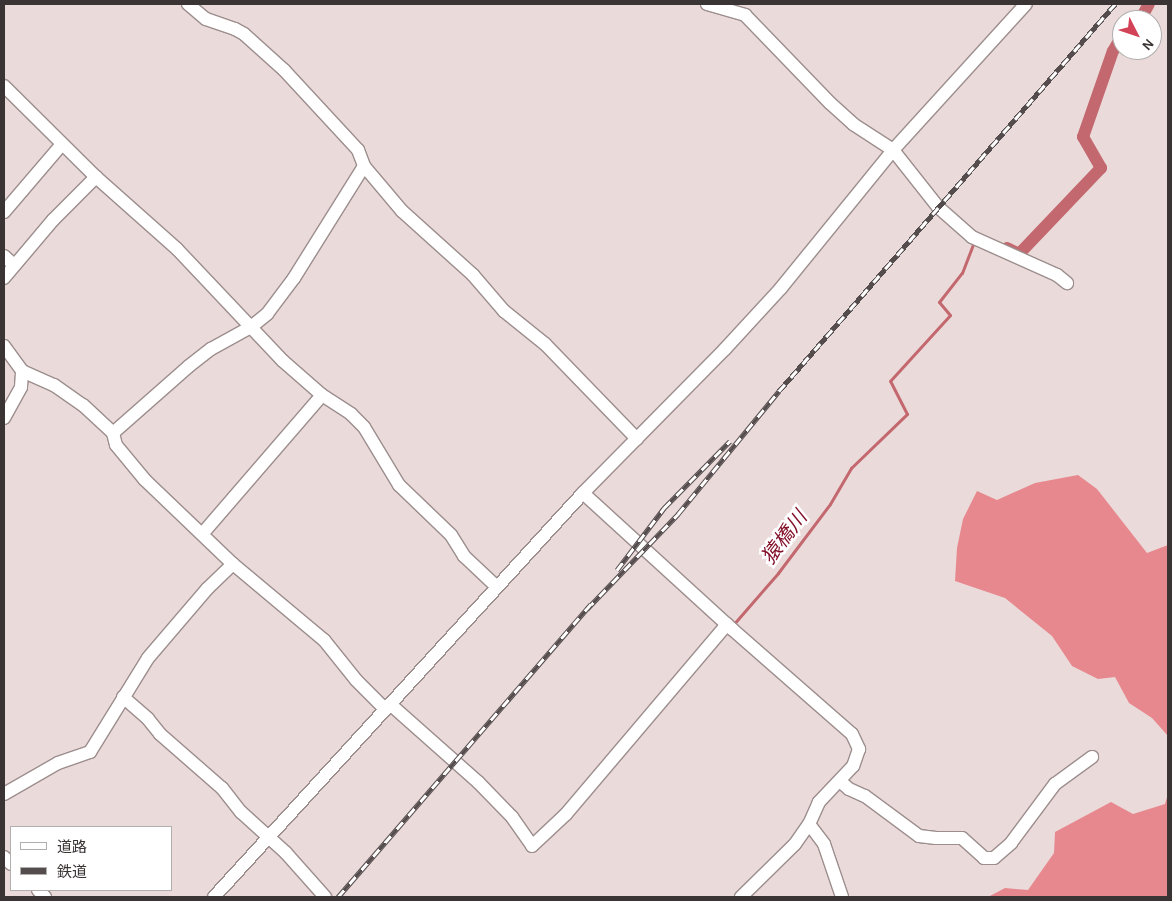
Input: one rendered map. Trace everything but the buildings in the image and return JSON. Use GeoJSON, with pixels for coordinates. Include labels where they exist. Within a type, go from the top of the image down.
{"type":"FeatureCollection","features":[{"type":"Feature","properties":{"kind":"street"},"geometry":{"type":"LineString","coordinates":[[188,4],[206,20],[235,29],[244,34],[284,70],[358,150],[364,166],[402,211],[472,275],[504,311],[545,344],[637,439]]}},
{"type":"Feature","properties":{"kind":"street"},"geometry":{"type":"LineString","coordinates":[[707,4],[745,15],[772,45],[853,124],[893,150],[938,207],[975,238],[1057,275],[1067,282]]}},
{"type":"Feature","properties":{"kind":"street"},"geometry":{"type":"LineString","coordinates":[[214,897],[583,493],[725,349],[781,288],[893,150],[1026,4]]}},
{"type":"Feature","properties":{"kind":"street"},"geometry":{"type":"LineString","coordinates":[[4,86],[96,177],[177,249],[283,361],[322,395],[351,414],[364,427],[399,484],[424,511],[451,535],[464,556],[497,587]]}},
{"type":"Feature","properties":{"kind":"street"},"geometry":{"type":"LineString","coordinates":[[4,212],[62,144]]}},
{"type":"Feature","properties":{"kind":"street"},"geometry":{"type":"LineString","coordinates":[[112,433],[211,349],[251,327],[267,314],[294,278],[364,166]]}},
{"type":"Feature","properties":{"kind":"street"},"geometry":{"type":"LineString","coordinates":[[4,278],[54,220],[96,177]]}},
{"type":"Feature","properties":{"kind":"street"},"geometry":{"type":"LineString","coordinates":[[4,256],[14,266]]}},
{"type":"Feature","properties":{"kind":"street"},"geometry":{"type":"LineString","coordinates":[[4,346],[22,371],[54,385],[83,405],[112,433],[116,445],[127,460],[233,564],[324,640],[356,680],[485,789],[512,817],[532,846],[566,814],[729,626]]}},
{"type":"Feature","properties":{"kind":"street"},"geometry":{"type":"LineString","coordinates":[[4,418],[21,387],[22,371]]}},
{"type":"Feature","properties":{"kind":"street"},"geometry":{"type":"LineString","coordinates":[[203,533],[322,395]]}},
{"type":"Feature","properties":{"kind":"street"},"geometry":{"type":"LineString","coordinates":[[583,493],[729,626],[852,734],[859,748],[853,766],[820,802],[809,824],[795,844],[741,897]]}},
{"type":"Feature","properties":{"kind":"street"},"geometry":{"type":"LineString","coordinates":[[4,794],[58,763],[90,752],[148,658],[207,589],[233,564]]}},
{"type":"Feature","properties":{"kind":"street"},"geometry":{"type":"LineString","coordinates":[[123,697],[148,719],[160,734],[222,788],[241,812],[286,853],[325,897]]}},
{"type":"Feature","properties":{"kind":"street"},"geometry":{"type":"LineString","coordinates":[[840,781],[849,789],[865,796],[919,836],[962,838],[984,858],[994,858],[1010,843],[1055,784],[1092,756]]}},
{"type":"Feature","properties":{"kind":"street"},"geometry":{"type":"LineString","coordinates":[[809,824],[824,844],[842,897]]}},
{"type":"Feature","properties":{"kind":"shaded area"},"geometry":{"type":"Polygon","coordinates":[[[1078,475],[1097,489],[1147,553],[1168,545],[1168,736],[1152,718],[1129,703],[1115,677],[1098,679],[1072,666],[1052,636],[1005,598],[955,581],[957,548],[963,519],[977,491],[997,500],[1035,483],[1078,475]]]}},
{"type":"Feature","properties":{"kind":"shaded area"},"geometry":{"type":"Polygon","coordinates":[[[1168,794],[1168,897],[988,897],[1005,888],[1028,890],[1054,853],[1055,832],[1111,802],[1133,814],[1165,804],[1168,794]]]}},
{"type":"Feature","properties":{"kind":"waterway"},"geometry":{"type":"LineString","coordinates":[[1146,10],[1149,4]]}},
{"type":"Feature","properties":{"kind":"waterway"},"geometry":{"type":"LineString","coordinates":[[1007,248],[1019,254],[1101,168],[1083,137],[1112,54]]}},
{"type":"Feature","properties":{"kind":"waterway","name":"猿橋川"},"geometry":{"type":"LineString","coordinates":[[732,626],[778,573],[830,504],[851,468],[907,414],[890,381],[950,315],[939,302],[962,273],[974,242]]}},
{"type":"Feature","properties":{"kind":"railway"},"geometry":{"type":"LineString","coordinates":[[587,609],[678,514],[779,391],[1115,4]]}},
{"type":"Feature","properties":{"kind":"railway"},"geometry":{"type":"LineString","coordinates":[[617,570],[664,508],[730,441]]}},
{"type":"Feature","properties":{"kind":"railway"},"geometry":{"type":"LineString","coordinates":[[338,897],[591,604]]}}]}
